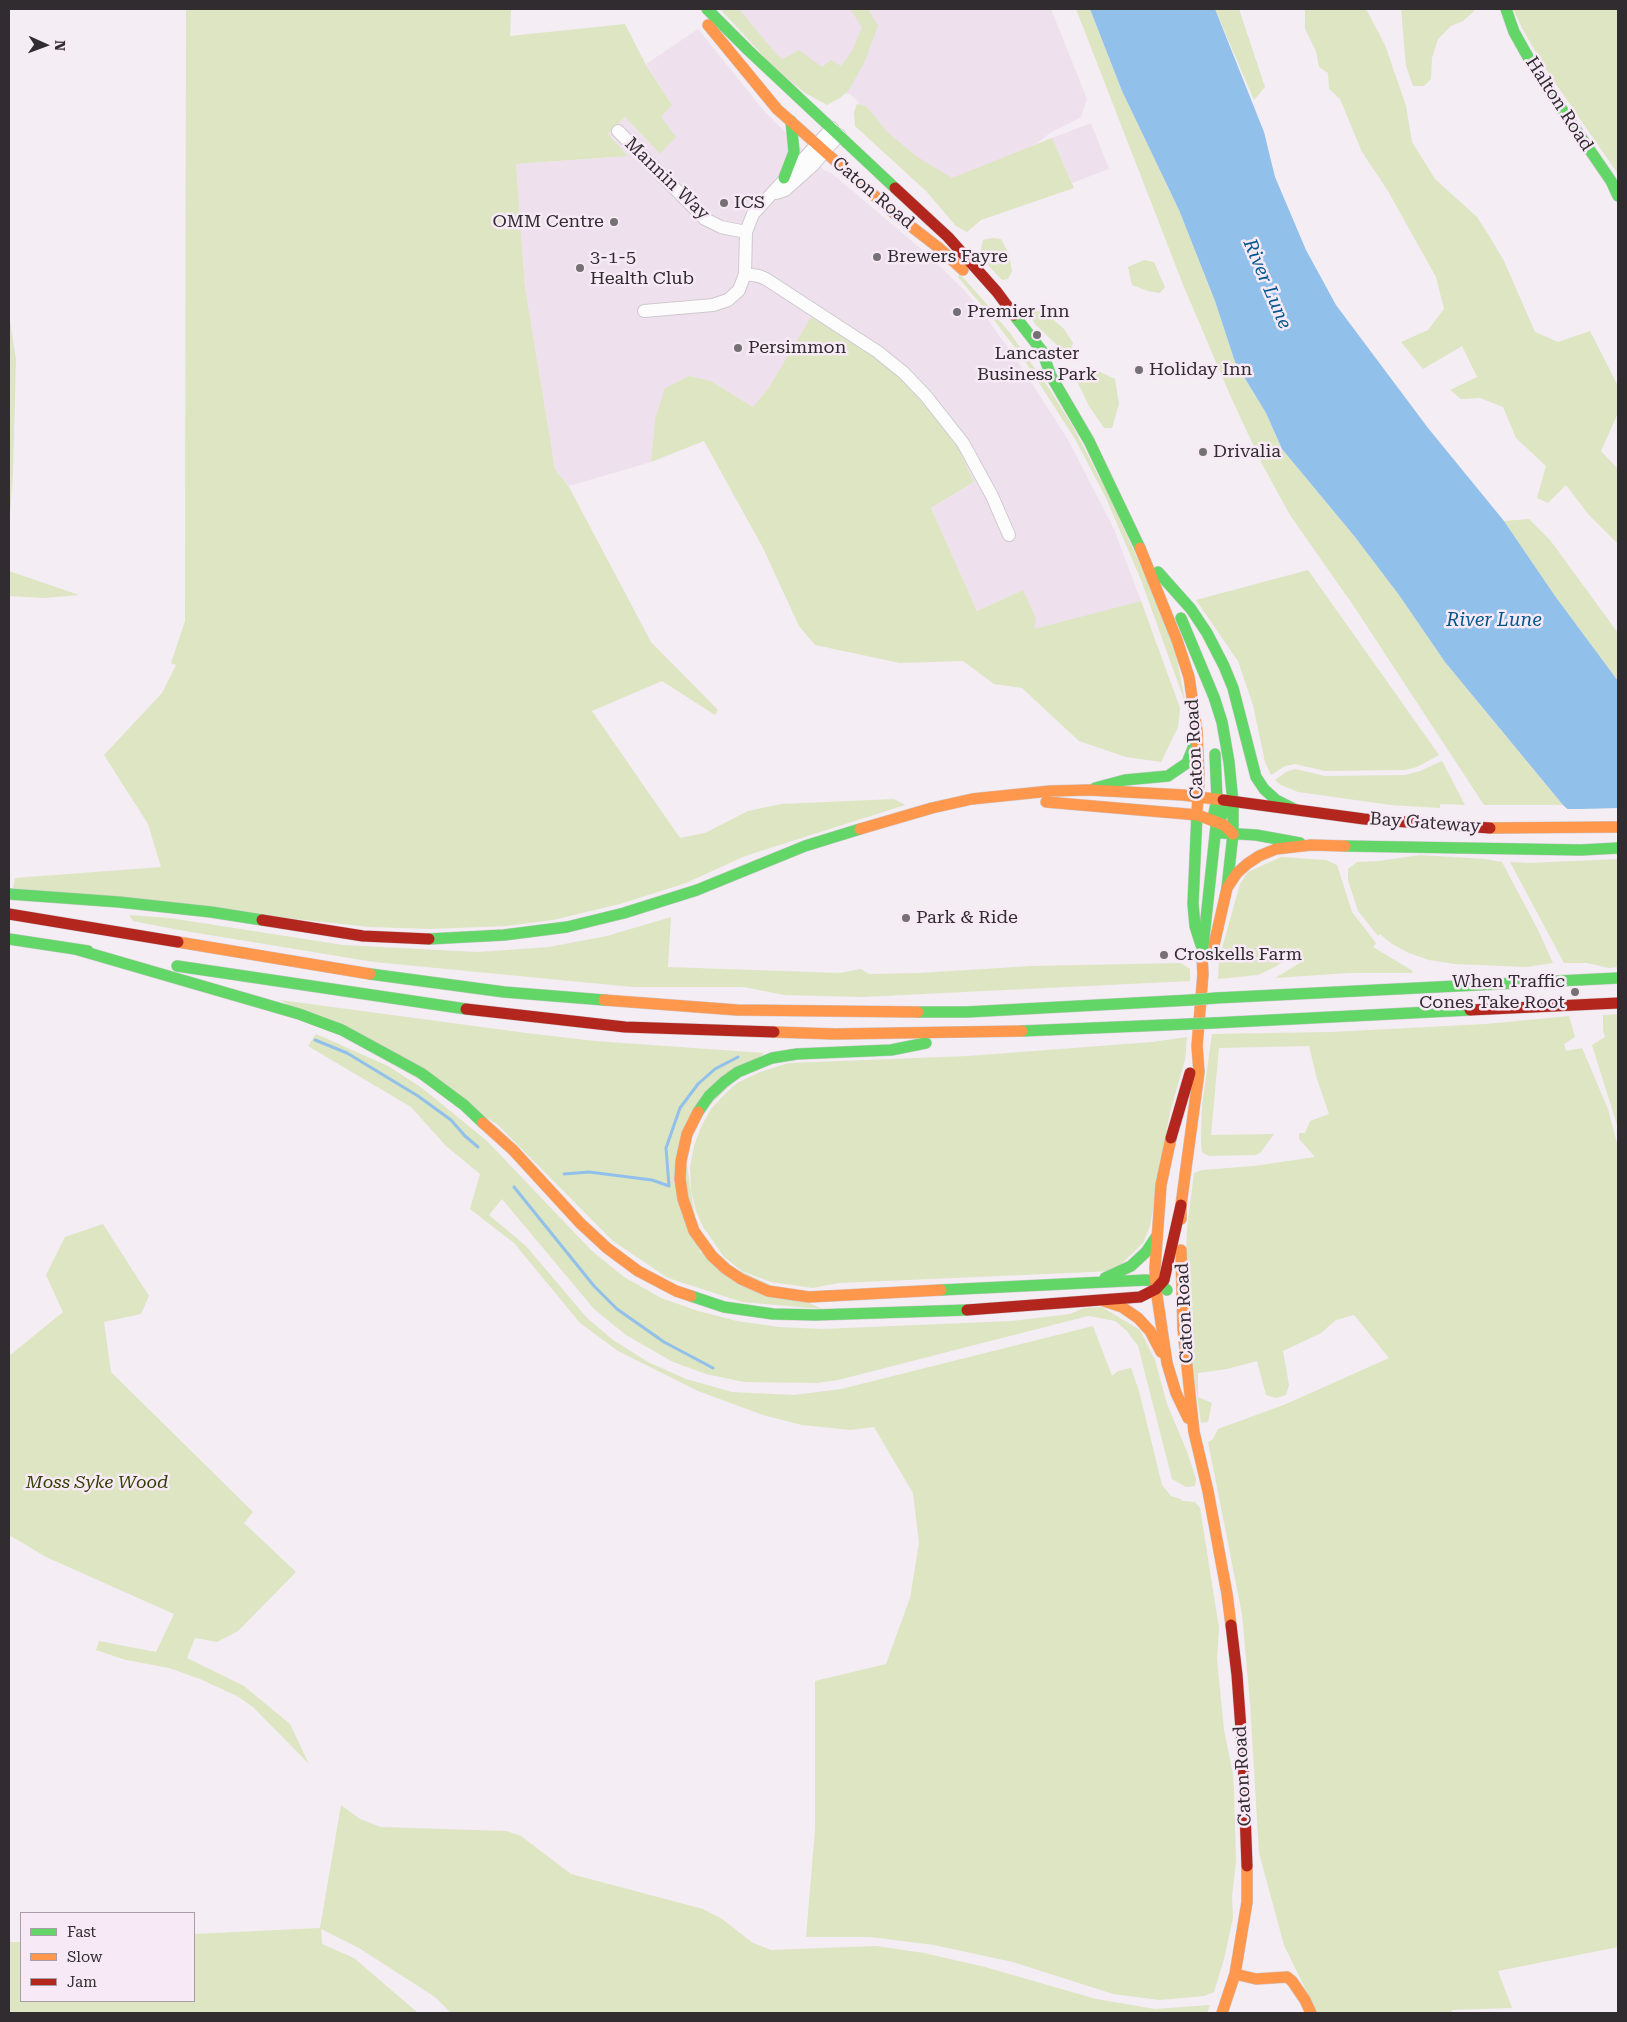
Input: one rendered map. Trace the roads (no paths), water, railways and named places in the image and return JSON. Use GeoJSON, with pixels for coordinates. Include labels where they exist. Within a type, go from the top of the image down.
{"type":"FeatureCollection","features":[{"type":"Feature","properties":{"kind":"main road","name":"Caton Road"},"geometry":{"type":"LineString","coordinates":[[696,9],[753,82],[790,121],[828,140],[930,219],[997,292],[1042,351],[1051,376],[1089,441],[1134,533],[1178,640],[1189,678],[1198,731],[1199,796],[1193,904],[1195,926],[1202,949],[1203,974],[1197,1046],[1199,1072],[1181,1205],[1182,1307],[1194,1432],[1217,1536],[1230,1609],[1237,1675],[1247,1840],[1247,1902],[1235,1974],[1222,2013]]}},
{"type":"Feature","properties":{"kind":"main road"},"geometry":{"type":"LineString","coordinates":[[707,9],[748,50],[756,71],[777,94],[828,140]]}},
{"type":"Feature","properties":{"kind":"main road","name":"Halton Road"},"geometry":{"type":"LineString","coordinates":[[1506,9],[1514,32],[1537,73],[1611,181],[1618,196]]}},
{"type":"Feature","properties":{"kind":"main road"},"geometry":{"type":"LineString","coordinates":[[784,178],[794,152],[794,138],[790,121]]}},
{"type":"Feature","properties":{"kind":"main road","name":"Caton Road"},"geometry":{"type":"LineString","coordinates":[[828,140],[884,188],[902,207],[911,226],[951,258],[978,288],[1023,345]]}},
{"type":"Feature","properties":{"kind":"main road"},"geometry":{"type":"LineString","coordinates":[[951,258],[959,249]]}},
{"type":"Feature","properties":{"kind":"main road","name":"Caton Road"},"geometry":{"type":"LineString","coordinates":[[1033,360],[1051,376]]}},
{"type":"Feature","properties":{"kind":"main road","name":"Caton Road"},"geometry":{"type":"LineString","coordinates":[[1134,533],[1149,554],[1192,641],[1222,722],[1229,762],[1233,803],[1233,834],[1227,888],[1214,948],[1203,974]]}},
{"type":"Feature","properties":{"kind":"main road"},"geometry":{"type":"LineString","coordinates":[[1158,572],[1191,609],[1207,633],[1224,666],[1235,694],[1256,777],[1264,789],[1276,800],[1296,810]]}},
{"type":"Feature","properties":{"kind":"main road"},"geometry":{"type":"LineString","coordinates":[[1205,673],[1209,720]]}},
{"type":"Feature","properties":{"kind":"main road"},"geometry":{"type":"LineString","coordinates":[[9,894],[119,902],[211,912],[363,936],[437,939],[504,935],[567,927],[640,908],[697,890],[804,846],[932,808],[996,796],[1089,790],[1108,783],[1168,776],[1178,771],[1187,763],[1198,731]]}},
{"type":"Feature","properties":{"kind":"main road"},"geometry":{"type":"LineString","coordinates":[[1202,949],[1217,800],[1217,771],[1213,744]]}},
{"type":"Feature","properties":{"kind":"main road","name":"Bay Gateway"},"geometry":{"type":"LineString","coordinates":[[1089,790],[1199,796],[1233,803],[1364,819],[1498,829],[1618,827]]}},
{"type":"Feature","properties":{"kind":"main road"},"geometry":{"type":"LineString","coordinates":[[996,796],[1063,804],[1198,815],[1233,834],[1272,837],[1311,845]]}},
{"type":"Feature","properties":{"kind":"main road"},"geometry":{"type":"LineString","coordinates":[[1197,831],[1215,824],[1233,803]]}},
{"type":"Feature","properties":{"kind":"main road","name":"Caton Road"},"geometry":{"type":"LineString","coordinates":[[1227,888],[1237,873],[1260,856],[1276,849],[1311,845]]}},
{"type":"Feature","properties":{"kind":"main road","name":"Bay Gateway"},"geometry":{"type":"LineString","coordinates":[[1311,845],[1581,850],[1618,848]]}},
{"type":"Feature","properties":{"kind":"main road"},"geometry":{"type":"LineString","coordinates":[[9,914],[128,932],[361,973],[504,992],[728,1010],[967,1012],[1618,978]]}},
{"type":"Feature","properties":{"kind":"main road"},"geometry":{"type":"LineString","coordinates":[[9,939],[256,980],[449,1007],[625,1027],[834,1034],[990,1032],[1213,1023],[1618,1002]]}},
{"type":"Feature","properties":{"kind":"main road"},"geometry":{"type":"LineString","coordinates":[[75,949],[300,1014],[342,1030],[376,1047],[421,1073],[464,1105],[512,1150],[580,1223],[607,1248],[638,1271],[676,1291],[724,1307],[773,1314],[816,1316],[1102,1301],[1140,1297],[1157,1285],[1167,1274],[1181,1205]]}},
{"type":"Feature","properties":{"kind":"main road"},"geometry":{"type":"LineString","coordinates":[[990,1032],[891,1050],[797,1054],[772,1058],[738,1072],[724,1082],[709,1096],[698,1112],[687,1134],[681,1161],[680,1179],[683,1199],[688,1216],[704,1247],[726,1269],[741,1279],[768,1292],[787,1295],[809,1297],[1092,1282],[1157,1285],[1169,1292],[1182,1307]]}},
{"type":"Feature","properties":{"kind":"main road","name":"Caton Road"},"geometry":{"type":"LineString","coordinates":[[1194,1432],[1176,1393],[1167,1363],[1157,1285],[1156,1237],[1165,1164],[1197,1046]]}},
{"type":"Feature","properties":{"kind":"main road"},"geometry":{"type":"LineString","coordinates":[[1092,1282],[1117,1274],[1131,1266],[1146,1252],[1156,1237]]}},
{"type":"Feature","properties":{"kind":"main road"},"geometry":{"type":"LineString","coordinates":[[1102,1301],[1122,1307],[1144,1323],[1167,1363]]}},
{"type":"Feature","properties":{"kind":"main road"},"geometry":{"type":"LineString","coordinates":[[1235,1974],[1256,1979],[1282,1976],[1287,1978],[1292,1981],[1311,2013]]}},
{"type":"Feature","properties":{"kind":"street","name":"Mannin Way"},"geometry":{"type":"LineString","coordinates":[[618,131],[705,219],[721,227],[746,232]]}},
{"type":"Feature","properties":{"kind":"street"},"geometry":{"type":"LineString","coordinates":[[644,311],[713,305],[728,300],[739,290],[745,274],[746,232],[752,214],[784,178],[828,140]]}},
{"type":"Feature","properties":{"kind":"street"},"geometry":{"type":"LineString","coordinates":[[767,197],[784,190],[828,140]]}},
{"type":"Feature","properties":{"kind":"street"},"geometry":{"type":"LineString","coordinates":[[745,274],[766,279],[878,352],[904,373],[926,396],[964,443],[992,496],[1009,535]]}},
{"type":"Feature","properties":{"kind":"water","name":"River Lune"},"geometry":{"type":"Polygon","coordinates":[[[1090,9],[1215,9],[1264,132],[1275,177],[1306,250],[1336,305],[1428,428],[1504,521],[1555,596],[1618,681],[1618,855],[1563,805],[1445,662],[1399,595],[1355,537],[1282,449],[1266,413],[1235,362],[1215,301],[1179,210],[1122,91],[1090,9]]]}},
{"type":"Feature","properties":{"kind":"waterway"},"geometry":{"type":"LineString","coordinates":[[315,1040],[347,1053],[418,1096],[451,1120],[478,1147]]}},
{"type":"Feature","properties":{"kind":"waterway"},"geometry":{"type":"LineString","coordinates":[[564,1174],[589,1172],[652,1180],[669,1186],[666,1148],[680,1108],[698,1084],[715,1069],[738,1057]]}},
{"type":"Feature","properties":{"kind":"waterway"},"geometry":{"type":"LineString","coordinates":[[514,1187],[594,1286],[617,1309],[664,1342],[713,1368]]}},
{"type":"Feature","properties":{"kind":"place","name":"ICS"},"geometry":{"type":"Point","coordinates":[724,203]}},
{"type":"Feature","properties":{"kind":"place","name":"OMM Centre"},"geometry":{"type":"Point","coordinates":[614,222]}},
{"type":"Feature","properties":{"kind":"place","name":"Brewers Fayre"},"geometry":{"type":"Point","coordinates":[877,257]}},
{"type":"Feature","properties":{"kind":"place","name":"3-1-5 Health Club"},"geometry":{"type":"Point","coordinates":[580,268]}},
{"type":"Feature","properties":{"kind":"place","name":"Premier Inn"},"geometry":{"type":"Point","coordinates":[957,312]}},
{"type":"Feature","properties":{"kind":"place","name":"Lancaster Business Park"},"geometry":{"type":"Point","coordinates":[1037,335]}},
{"type":"Feature","properties":{"kind":"place","name":"Persimmon"},"geometry":{"type":"Point","coordinates":[738,348]}},
{"type":"Feature","properties":{"kind":"place","name":"Holiday Inn"},"geometry":{"type":"Point","coordinates":[1139,370]}},
{"type":"Feature","properties":{"kind":"place","name":"Drivalia"},"geometry":{"type":"Point","coordinates":[1203,452]}},
{"type":"Feature","properties":{"kind":"place","name":"Park & Ride"},"geometry":{"type":"Point","coordinates":[906,918]}},
{"type":"Feature","properties":{"kind":"place","name":"Croskells Farm"},"geometry":{"type":"Point","coordinates":[1164,955]}},
{"type":"Feature","properties":{"kind":"place","name":"When Traffic Cones Take Root"},"geometry":{"type":"Point","coordinates":[1575,992]}},
{"type":"Feature","properties":{"kind":"park label","name":"Moss Syke Wood"},"geometry":{"type":"Point","coordinates":[97,1483]}}]}
